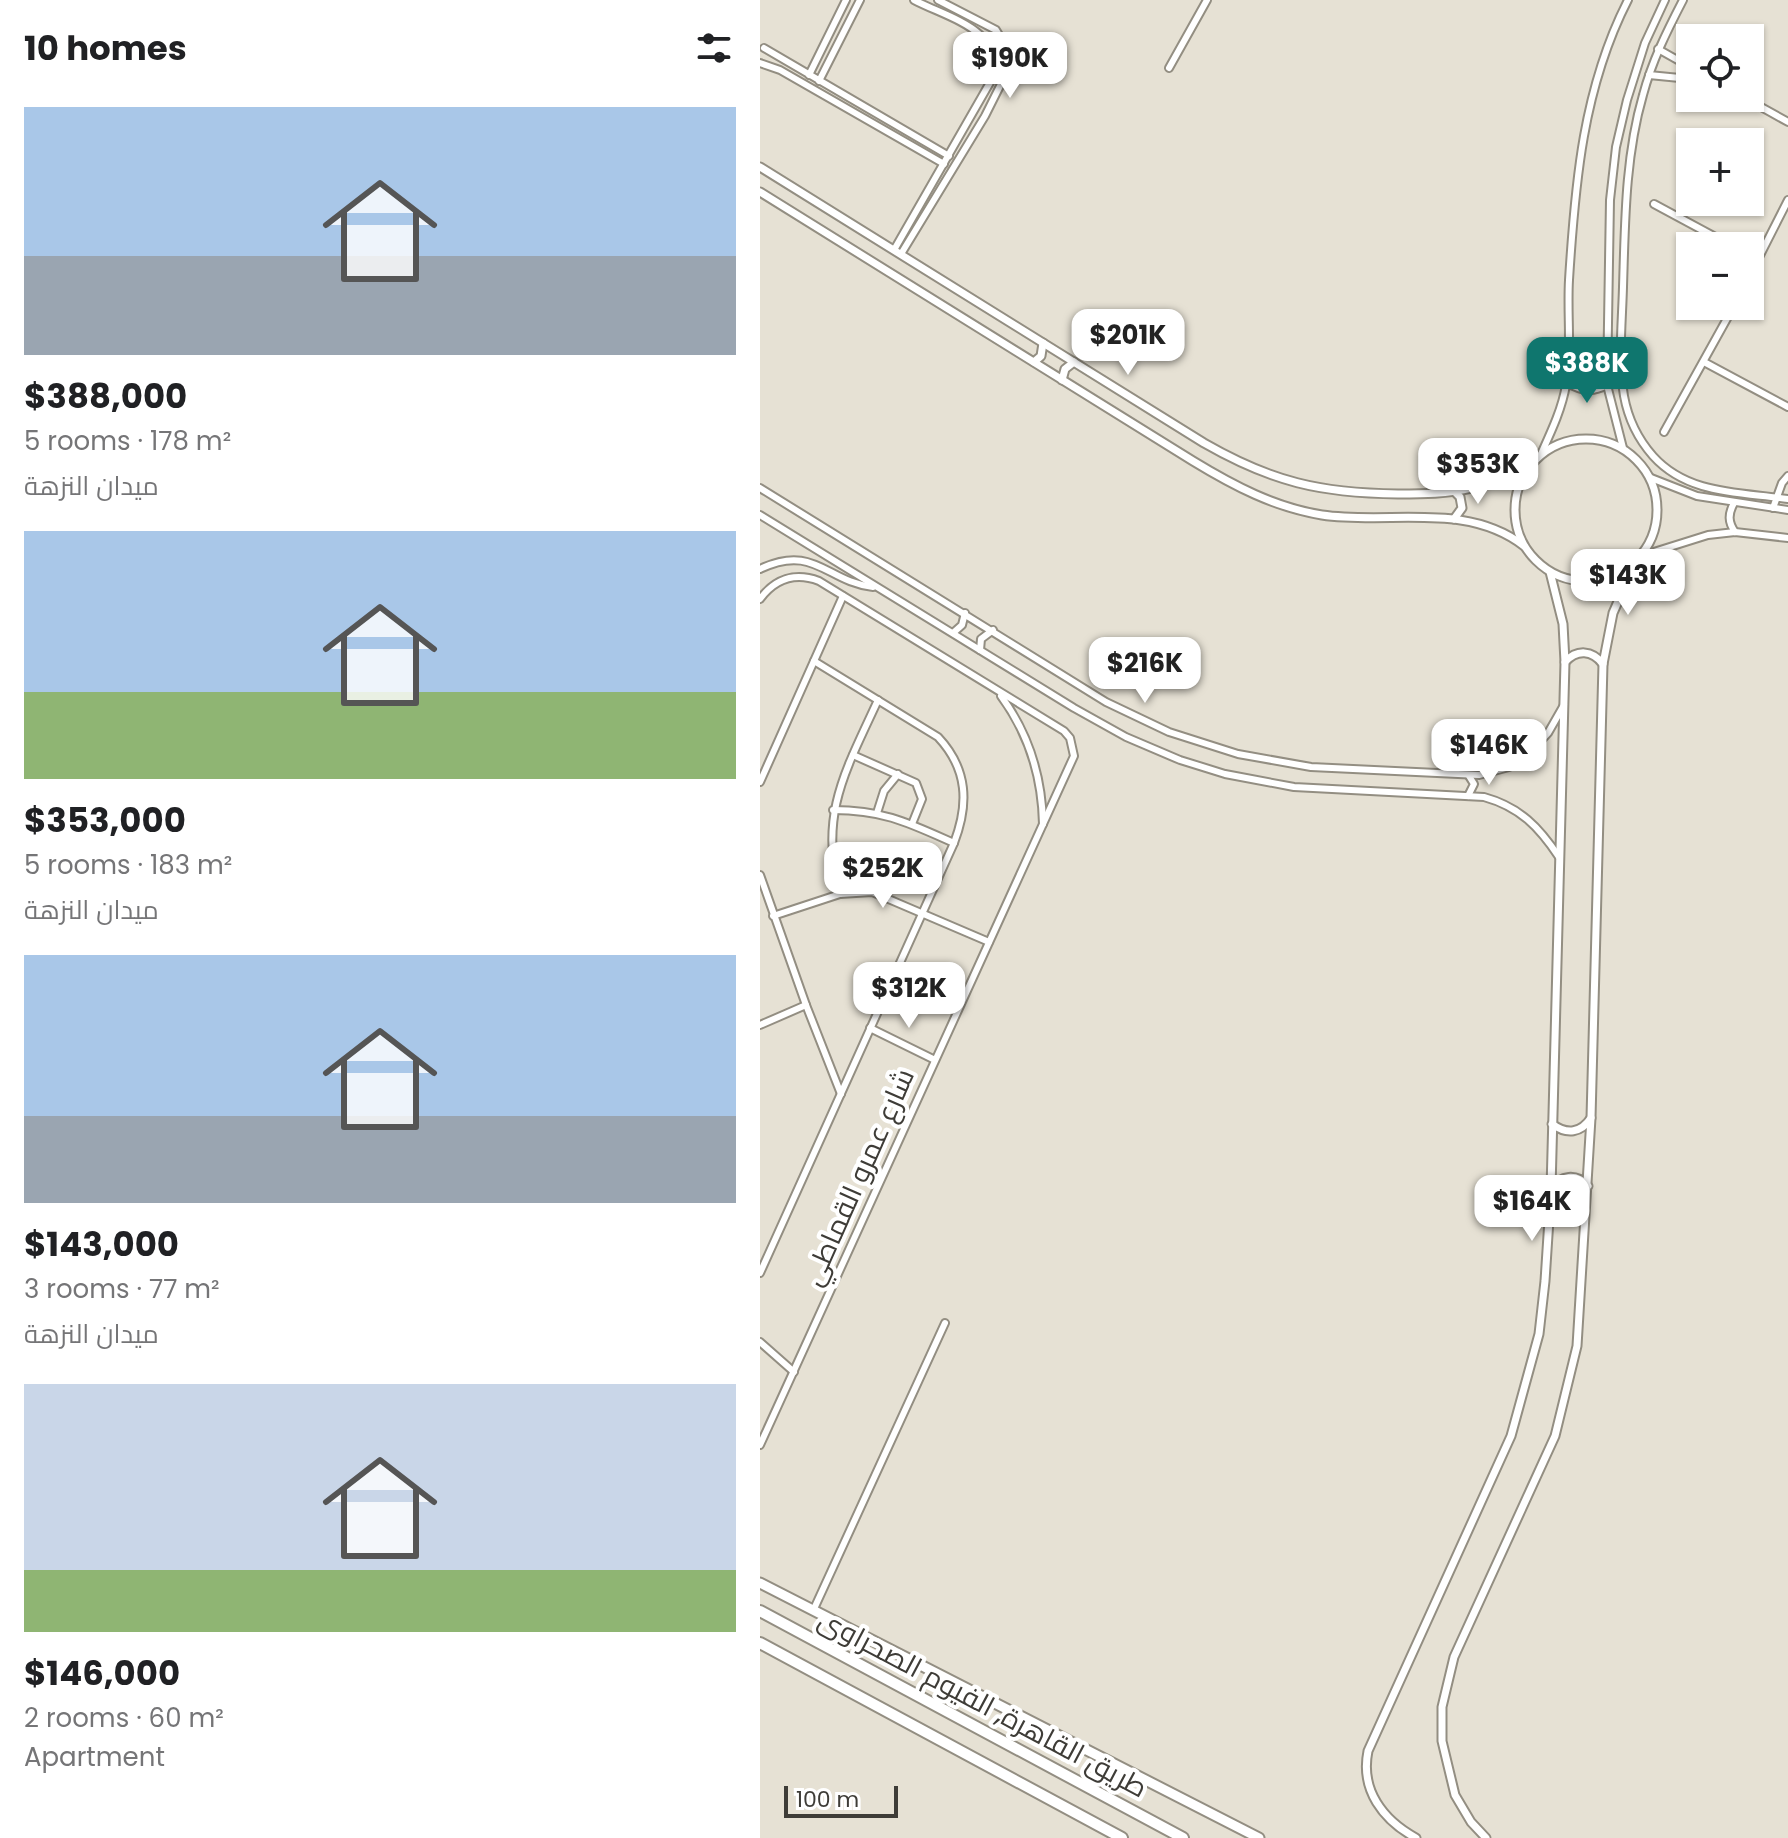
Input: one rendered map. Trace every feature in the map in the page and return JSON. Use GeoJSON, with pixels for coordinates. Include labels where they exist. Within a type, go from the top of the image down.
{"type":"FeatureCollection","features":[{"type":"Feature","properties":{"kind":"highway","name":"طريق القاهرة, الفيوم الصحراوى"},"geometry":{"type":"LineString","coordinates":[[760,1611],[1183,1838]]}},
{"type":"Feature","properties":{"kind":"highway","name":"طريق القاهرة, الفيوم الصحراوى"},"geometry":{"type":"LineString","coordinates":[[760,1643],[1122,1838]]}},
{"type":"Feature","properties":{"kind":"main road"},"geometry":{"type":"LineString","coordinates":[[760,1583],[1259,1838]]}},
{"type":"Feature","properties":{"kind":"street"},"geometry":{"type":"LineString","coordinates":[[809,75],[846,0]]}},
{"type":"Feature","properties":{"kind":"street"},"geometry":{"type":"LineString","coordinates":[[819,81],[860,0]]}},
{"type":"Feature","properties":{"kind":"street"},"geometry":{"type":"LineString","coordinates":[[897,252],[916,212],[992,79],[994,53],[987,40],[976,31],[914,0]]}},
{"type":"Feature","properties":{"kind":"street"},"geometry":{"type":"LineString","coordinates":[[897,252],[924,216],[985,116],[1007,72],[1009,60],[1005,42],[996,30],[936,0],[930,8]]}},
{"type":"Feature","properties":{"kind":"street"},"geometry":{"type":"LineString","coordinates":[[1169,68],[1207,0]]}},
{"type":"Feature","properties":{"kind":"street"},"geometry":{"type":"LineString","coordinates":[[1541,454],[1555,423],[1567,383],[1574,195],[1586,117],[1615,25],[1628,0]]}},
{"type":"Feature","properties":{"kind":"street"},"geometry":{"type":"LineString","coordinates":[[1623,448],[1607,385],[1610,200],[1616,147],[1627,100],[1645,43],[1665,0]]}},
{"type":"Feature","properties":{"kind":"street"},"geometry":{"type":"LineString","coordinates":[[1683,0],[1658,49],[1649,75],[1639,110],[1629,168],[1620,357],[1630,419],[1654,456],[1685,480],[1729,493],[1788,499]]}},
{"type":"Feature","properties":{"kind":"street"},"geometry":{"type":"LineString","coordinates":[[764,48],[949,156]]}},
{"type":"Feature","properties":{"kind":"street"},"geometry":{"type":"LineString","coordinates":[[1658,49],[1676,59]]}},
{"type":"Feature","properties":{"kind":"street"},"geometry":{"type":"LineString","coordinates":[[760,63],[789,74],[944,164]]}},
{"type":"Feature","properties":{"kind":"street"},"geometry":{"type":"LineString","coordinates":[[789,74],[794,66]]}},
{"type":"Feature","properties":{"kind":"street"},"geometry":{"type":"LineString","coordinates":[[1649,75],[1676,78]]}},
{"type":"Feature","properties":{"kind":"street"},"geometry":{"type":"LineString","coordinates":[[1764,109],[1788,122]]}},
{"type":"Feature","properties":{"kind":"street"},"geometry":{"type":"LineString","coordinates":[[760,167],[1204,443],[1277,479],[1330,491],[1367,494],[1455,492],[1483,485],[1529,466]]}},
{"type":"Feature","properties":{"kind":"street"},"geometry":{"type":"LineString","coordinates":[[760,192],[1216,475],[1268,501],[1344,517],[1454,519],[1493,527],[1524,546]]}},
{"type":"Feature","properties":{"kind":"street"},"geometry":{"type":"LineString","coordinates":[[1764,248],[1788,200]]}},
{"type":"Feature","properties":{"kind":"street"},"geometry":{"type":"LineString","coordinates":[[1654,204],[1706,232]]}},
{"type":"Feature","properties":{"kind":"street"},"geometry":{"type":"LineString","coordinates":[[916,212],[924,216]]}},
{"type":"Feature","properties":{"kind":"street"},"geometry":{"type":"LineString","coordinates":[[1664,432],[1726,320]]}},
{"type":"Feature","properties":{"kind":"street"},"geometry":{"type":"LineString","coordinates":[[1034,362],[1041,356],[1043,343]]}},
{"type":"Feature","properties":{"kind":"street"},"geometry":{"type":"LineString","coordinates":[[1062,380],[1065,369],[1074,362]]}},
{"type":"Feature","properties":{"kind":"street"},"geometry":{"type":"LineString","coordinates":[[1704,362],[1788,407]]}},
{"type":"Feature","properties":{"kind":"street"},"geometry":{"type":"LineString","coordinates":[[1567,383],[1586,390],[1607,385]]}},
{"type":"Feature","properties":{"kind":"street"},"geometry":{"type":"LineString","coordinates":[[1486,1838],[1464,1814],[1452,1785],[1442,1741],[1444,1690],[1454,1657],[1544,1465],[1564,1407],[1581,1316],[1591,1118],[1603,664],[1613,613],[1634,565],[1654,532],[1658,505],[1651,478],[1639,461],[1623,448],[1602,439],[1581,438],[1559,443],[1541,454],[1529,466],[1517,491],[1515,519],[1524,546],[1535,561],[1550,572],[1570,580],[1591,582],[1612,577],[1634,565]]}},
{"type":"Feature","properties":{"kind":"street"},"geometry":{"type":"LineString","coordinates":[[1773,508],[1788,476]]}},
{"type":"Feature","properties":{"kind":"street"},"geometry":{"type":"LineString","coordinates":[[1651,478],[1697,496],[1788,510]]}},
{"type":"Feature","properties":{"kind":"street"},"geometry":{"type":"LineString","coordinates":[[760,488],[1116,708],[1214,748],[1262,760],[1311,767],[1469,776],[1499,770],[1527,756],[1548,733],[1564,705]]}},
{"type":"Feature","properties":{"kind":"street"},"geometry":{"type":"LineString","coordinates":[[1454,519],[1462,508],[1462,500],[1455,492]]}},
{"type":"Feature","properties":{"kind":"street"},"geometry":{"type":"LineString","coordinates":[[1734,503],[1729,521],[1735,532]]}},
{"type":"Feature","properties":{"kind":"street"},"geometry":{"type":"LineString","coordinates":[[760,515],[1126,737],[1203,768],[1249,780],[1316,790],[1468,796],[1500,801],[1515,808],[1539,829],[1559,857]]}},
{"type":"Feature","properties":{"kind":"street"},"geometry":{"type":"LineString","coordinates":[[1641,556],[1708,535],[1735,532],[1788,538]]}},
{"type":"Feature","properties":{"kind":"street"},"geometry":{"type":"LineString","coordinates":[[760,569],[783,561],[805,560],[859,585],[878,587]]}},
{"type":"Feature","properties":{"kind":"street"},"geometry":{"type":"LineString","coordinates":[[1416,1838],[1392,1822],[1375,1800],[1366,1776],[1368,1751],[1483,1501],[1516,1421],[1539,1334],[1545,1281],[1551,1189],[1565,662],[1563,624],[1550,572]]}},
{"type":"Feature","properties":{"kind":"street","name":"شارع عمرو القماطي"},"geometry":{"type":"LineString","coordinates":[[760,599],[775,584],[797,576],[819,581],[1064,731],[1074,747],[1071,765],[760,1445]]}},
{"type":"Feature","properties":{"kind":"street"},"geometry":{"type":"LineString","coordinates":[[760,782],[843,596]]}},
{"type":"Feature","properties":{"kind":"street"},"geometry":{"type":"LineString","coordinates":[[953,633],[962,625],[965,613]]}},
{"type":"Feature","properties":{"kind":"street"},"geometry":{"type":"LineString","coordinates":[[980,650],[981,639],[993,630]]}},
{"type":"Feature","properties":{"kind":"street"},"geometry":{"type":"LineString","coordinates":[[1565,662],[1571,656],[1584,652],[1593,654],[1603,664]]}},
{"type":"Feature","properties":{"kind":"street"},"geometry":{"type":"LineString","coordinates":[[760,1273],[954,843],[964,801],[963,783],[956,761],[938,737],[814,661]]}},
{"type":"Feature","properties":{"kind":"street","name":"شارع عمرو القماطي"},"geometry":{"type":"LineString","coordinates":[[999,693],[1018,721],[1032,752],[1041,788],[1043,825]]}},
{"type":"Feature","properties":{"kind":"street"},"geometry":{"type":"LineString","coordinates":[[840,894],[831,853],[833,810],[878,700]]}},
{"type":"Feature","properties":{"kind":"street"},"geometry":{"type":"LineString","coordinates":[[853,755],[916,783],[922,793],[912,824]]}},
{"type":"Feature","properties":{"kind":"street"},"geometry":{"type":"LineString","coordinates":[[877,813],[884,791],[898,774]]}},
{"type":"Feature","properties":{"kind":"street"},"geometry":{"type":"LineString","coordinates":[[1468,796],[1474,784],[1469,776]]}},
{"type":"Feature","properties":{"kind":"street"},"geometry":{"type":"LineString","coordinates":[[833,810],[877,813],[912,824],[954,843]]}},
{"type":"Feature","properties":{"kind":"street"},"geometry":{"type":"LineString","coordinates":[[760,875],[841,1094]]}},
{"type":"Feature","properties":{"kind":"street"},"geometry":{"type":"LineString","coordinates":[[773,916],[840,894],[872,892],[989,942]]}},
{"type":"Feature","properties":{"kind":"street"},"geometry":{"type":"LineString","coordinates":[[760,1025],[806,1005]]}},
{"type":"Feature","properties":{"kind":"street"},"geometry":{"type":"LineString","coordinates":[[870,1028],[935,1060]]}},
{"type":"Feature","properties":{"kind":"street"},"geometry":{"type":"LineString","coordinates":[[1552,1124],[1561,1130],[1571,1131],[1580,1129],[1591,1118]]}},
{"type":"Feature","properties":{"kind":"street"},"geometry":{"type":"LineString","coordinates":[[1551,1189],[1557,1181],[1571,1177],[1588,1186]]}},
{"type":"Feature","properties":{"kind":"street"},"geometry":{"type":"LineString","coordinates":[[760,1250],[768,1254]]}},
{"type":"Feature","properties":{"kind":"street"},"geometry":{"type":"LineString","coordinates":[[813,1611],[945,1323]]}},
{"type":"Feature","properties":{"kind":"street"},"geometry":{"type":"LineString","coordinates":[[760,1342],[794,1372]]}}]}
